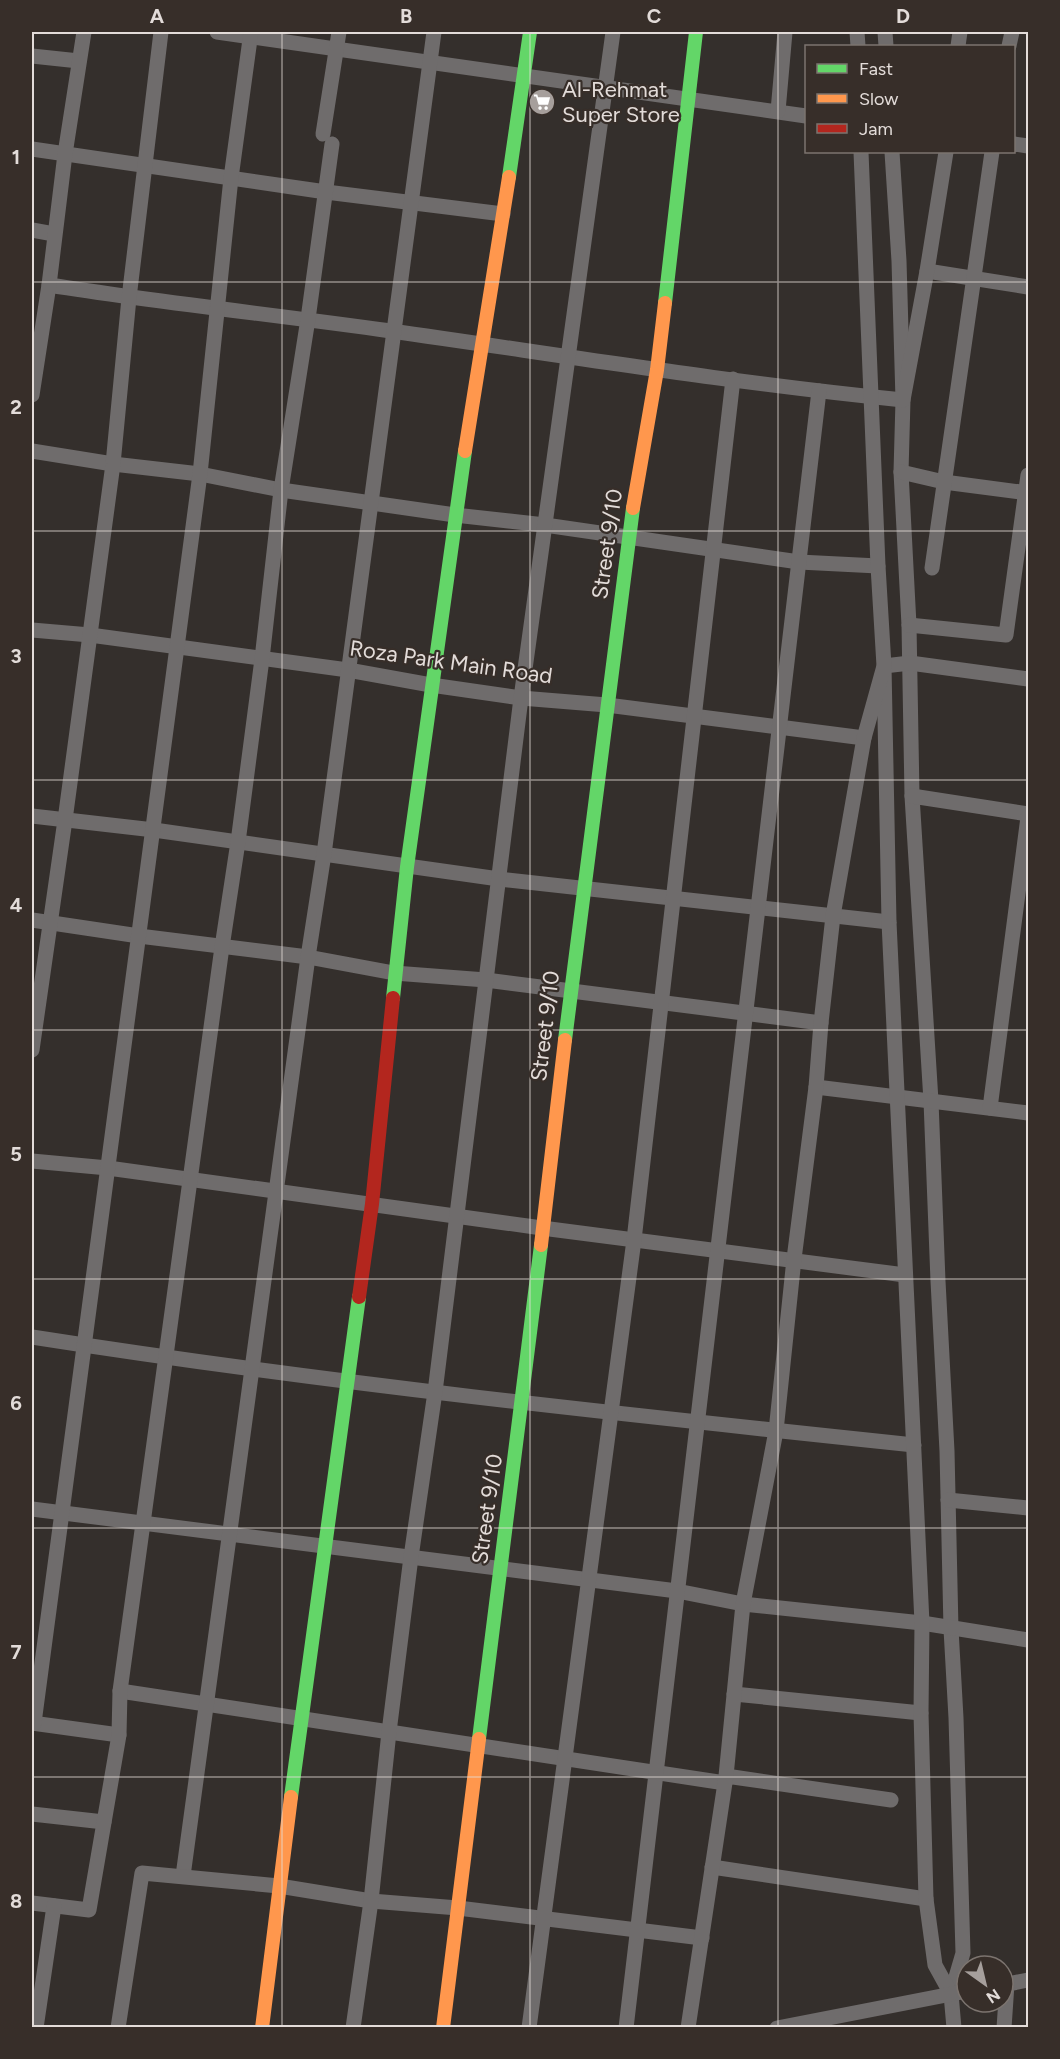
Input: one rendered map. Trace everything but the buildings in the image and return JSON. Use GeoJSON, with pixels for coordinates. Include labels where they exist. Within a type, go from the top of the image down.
{"type":"FeatureCollection","features":[{"type":"Feature","properties":{"kind":"street"},"geometry":{"type":"LineString","coordinates":[[32,395],[37,321],[49,285],[65,154],[84,32]]}},
{"type":"Feature","properties":{"kind":"street"},"geometry":{"type":"LineString","coordinates":[[32,1050],[112,464],[129,298],[161,32]]}},
{"type":"Feature","properties":{"kind":"street"},"geometry":{"type":"LineString","coordinates":[[217,32],[251,34],[335,49],[805,116]]}},
{"type":"Feature","properties":{"kind":"street"},"geometry":{"type":"LineString","coordinates":[[32,1903],[89,1910],[119,1735],[120,1691],[238,842],[281,490],[326,192],[335,49],[339,32]]}},
{"type":"Feature","properties":{"kind":"street"},"geometry":{"type":"LineString","coordinates":[[183,1876],[324,854],[434,32]]}},
{"type":"Feature","properties":{"kind":"street"},"geometry":{"type":"LineString","coordinates":[[262,2028],[279,1886],[372,1204],[406,867],[454,515],[525,76],[530,32]]}},
{"type":"Feature","properties":{"kind":"street"},"geometry":{"type":"LineString","coordinates":[[353,2028],[371,1901],[389,1732],[435,1392],[521,698],[613,32]]}},
{"type":"Feature","properties":{"kind":"street","name":"Street 9/10"},"geometry":{"type":"LineString","coordinates":[[443,2028],[523,1401],[542,1228],[628,537],[657,370],[696,32]]}},
{"type":"Feature","properties":{"kind":"street"},"geometry":{"type":"LineString","coordinates":[[778,111],[785,32]]}},
{"type":"Feature","properties":{"kind":"street"},"geometry":{"type":"LineString","coordinates":[[119,1735],[33,1723],[200,474],[231,178],[251,34]]}},
{"type":"Feature","properties":{"kind":"street"},"geometry":{"type":"LineString","coordinates":[[32,56],[79,61]]}},
{"type":"Feature","properties":{"kind":"street"},"geometry":{"type":"LineString","coordinates":[[32,148],[326,192],[503,214]]}},
{"type":"Feature","properties":{"kind":"street"},"geometry":{"type":"LineString","coordinates":[[861,153],[884,666],[889,922],[922,1623],[921,1713],[926,1899],[935,1965],[951,1994]]}},
{"type":"Feature","properties":{"kind":"street"},"geometry":{"type":"LineString","coordinates":[[892,153],[899,261],[903,400],[901,472],[909,625],[912,796],[931,1101],[956,1719],[963,1953],[951,1994],[954,2028]]}},
{"type":"Feature","properties":{"kind":"street"},"geometry":{"type":"LineString","coordinates":[[903,400],[946,153]]}},
{"type":"Feature","properties":{"kind":"street"},"geometry":{"type":"LineString","coordinates":[[932,568],[992,153]]}},
{"type":"Feature","properties":{"kind":"street"},"geometry":{"type":"LineString","coordinates":[[32,230],[54,234]]}},
{"type":"Feature","properties":{"kind":"street"},"geometry":{"type":"LineString","coordinates":[[927,271],[1029,287]]}},
{"type":"Feature","properties":{"kind":"street"},"geometry":{"type":"LineString","coordinates":[[49,285],[129,298],[394,331],[657,370],[903,400]]}},
{"type":"Feature","properties":{"kind":"street"},"geometry":{"type":"LineString","coordinates":[[529,2028],[634,1240],[733,379]]}},
{"type":"Feature","properties":{"kind":"street"},"geometry":{"type":"LineString","coordinates":[[626,2028],[819,391]]}},
{"type":"Feature","properties":{"kind":"street"},"geometry":{"type":"LineString","coordinates":[[32,451],[112,464],[200,474],[281,490],[799,562],[878,566]]}},
{"type":"Feature","properties":{"kind":"street"},"geometry":{"type":"LineString","coordinates":[[901,472],[944,482],[1027,493]]}},
{"type":"Feature","properties":{"kind":"street"},"geometry":{"type":"LineString","coordinates":[[909,625],[1006,635],[1029,475]]}},
{"type":"Feature","properties":{"kind":"street","name":"Roza Park Main Road"},"geometry":{"type":"LineString","coordinates":[[32,630],[90,635],[348,670],[521,698],[607,705],[864,738]]}},
{"type":"Feature","properties":{"kind":"street"},"geometry":{"type":"LineString","coordinates":[[884,666],[910,663],[1029,679]]}},
{"type":"Feature","properties":{"kind":"street"},"geometry":{"type":"LineString","coordinates":[[688,2028],[726,1780],[743,1604],[776,1431],[794,1259],[816,1087],[833,916],[864,738],[884,666]]}},
{"type":"Feature","properties":{"kind":"street"},"geometry":{"type":"LineString","coordinates":[[912,796],[1029,816],[990,1108]]}},
{"type":"Feature","properties":{"kind":"street"},"geometry":{"type":"LineString","coordinates":[[32,816],[154,830],[500,879],[889,922]]}},
{"type":"Feature","properties":{"kind":"street"},"geometry":{"type":"LineString","coordinates":[[32,920],[308,957],[394,973],[486,980],[821,1023]]}},
{"type":"Feature","properties":{"kind":"street"},"geometry":{"type":"LineString","coordinates":[[816,1087],[1029,1113]]}},
{"type":"Feature","properties":{"kind":"street"},"geometry":{"type":"LineString","coordinates":[[32,1161],[108,1168],[905,1275]]}},
{"type":"Feature","properties":{"kind":"street"},"geometry":{"type":"LineString","coordinates":[[32,1337],[348,1382],[523,1401],[697,1424],[914,1445]]}},
{"type":"Feature","properties":{"kind":"street"},"geometry":{"type":"LineString","coordinates":[[948,1500],[1029,1508]]}},
{"type":"Feature","properties":{"kind":"street"},"geometry":{"type":"LineString","coordinates":[[32,1509],[677,1591],[743,1604],[922,1623],[1029,1640]]}},
{"type":"Feature","properties":{"kind":"street"},"geometry":{"type":"LineString","coordinates":[[120,1691],[656,1773],[891,1800]]}},
{"type":"Feature","properties":{"kind":"street"},"geometry":{"type":"LineString","coordinates":[[734,1694],[921,1713]]}},
{"type":"Feature","properties":{"kind":"street"},"geometry":{"type":"LineString","coordinates":[[32,1814],[104,1821]]}},
{"type":"Feature","properties":{"kind":"street"},"geometry":{"type":"LineString","coordinates":[[712,1867],[926,1899]]}},
{"type":"Feature","properties":{"kind":"street"},"geometry":{"type":"LineString","coordinates":[[118,2028],[142,1873],[279,1886],[371,1901],[458,1908],[702,1938]]}},
{"type":"Feature","properties":{"kind":"street"},"geometry":{"type":"LineString","coordinates":[[36,2028],[54,1906]]}},
{"type":"Feature","properties":{"kind":"street"},"geometry":{"type":"LineString","coordinates":[[777,2028],[821,2023],[955,1993]]}},
{"type":"Feature","properties":{"kind":"traffic: fast"},"geometry":{"type":"LineString","coordinates":[[509,177],[530,32]]}},
{"type":"Feature","properties":{"kind":"traffic: fast"},"geometry":{"type":"LineString","coordinates":[[665,303],[696,32]]}},
{"type":"Feature","properties":{"kind":"traffic: fast"},"geometry":{"type":"LineString","coordinates":[[393,998],[407,867],[465,451]]}},
{"type":"Feature","properties":{"kind":"traffic: fast"},"geometry":{"type":"LineString","coordinates":[[565,1040],[633,508]]}},
{"type":"Feature","properties":{"kind":"traffic: fast"},"geometry":{"type":"LineString","coordinates":[[479,1739],[541,1245]]}},
{"type":"Feature","properties":{"kind":"traffic: fast"},"geometry":{"type":"LineString","coordinates":[[291,1797],[359,1297]]}},
{"type":"Feature","properties":{"kind":"traffic: slow"},"geometry":{"type":"LineString","coordinates":[[465,451],[509,177]]}},
{"type":"Feature","properties":{"kind":"traffic: slow"},"geometry":{"type":"LineString","coordinates":[[633,508],[657,370],[665,303]]}},
{"type":"Feature","properties":{"kind":"traffic: slow"},"geometry":{"type":"LineString","coordinates":[[541,1245],[565,1040]]}},
{"type":"Feature","properties":{"kind":"traffic: slow"},"geometry":{"type":"LineString","coordinates":[[443,2028],[479,1739]]}},
{"type":"Feature","properties":{"kind":"traffic: slow"},"geometry":{"type":"LineString","coordinates":[[262,2028],[291,1797]]}},
{"type":"Feature","properties":{"kind":"traffic: jam"},"geometry":{"type":"LineString","coordinates":[[359,1297],[372,1204],[393,998]]}},
{"type":"Feature","properties":{"kind":"place","name":"Al-Rehmat Super Store"},"geometry":{"type":"Point","coordinates":[542,102]}}]}
